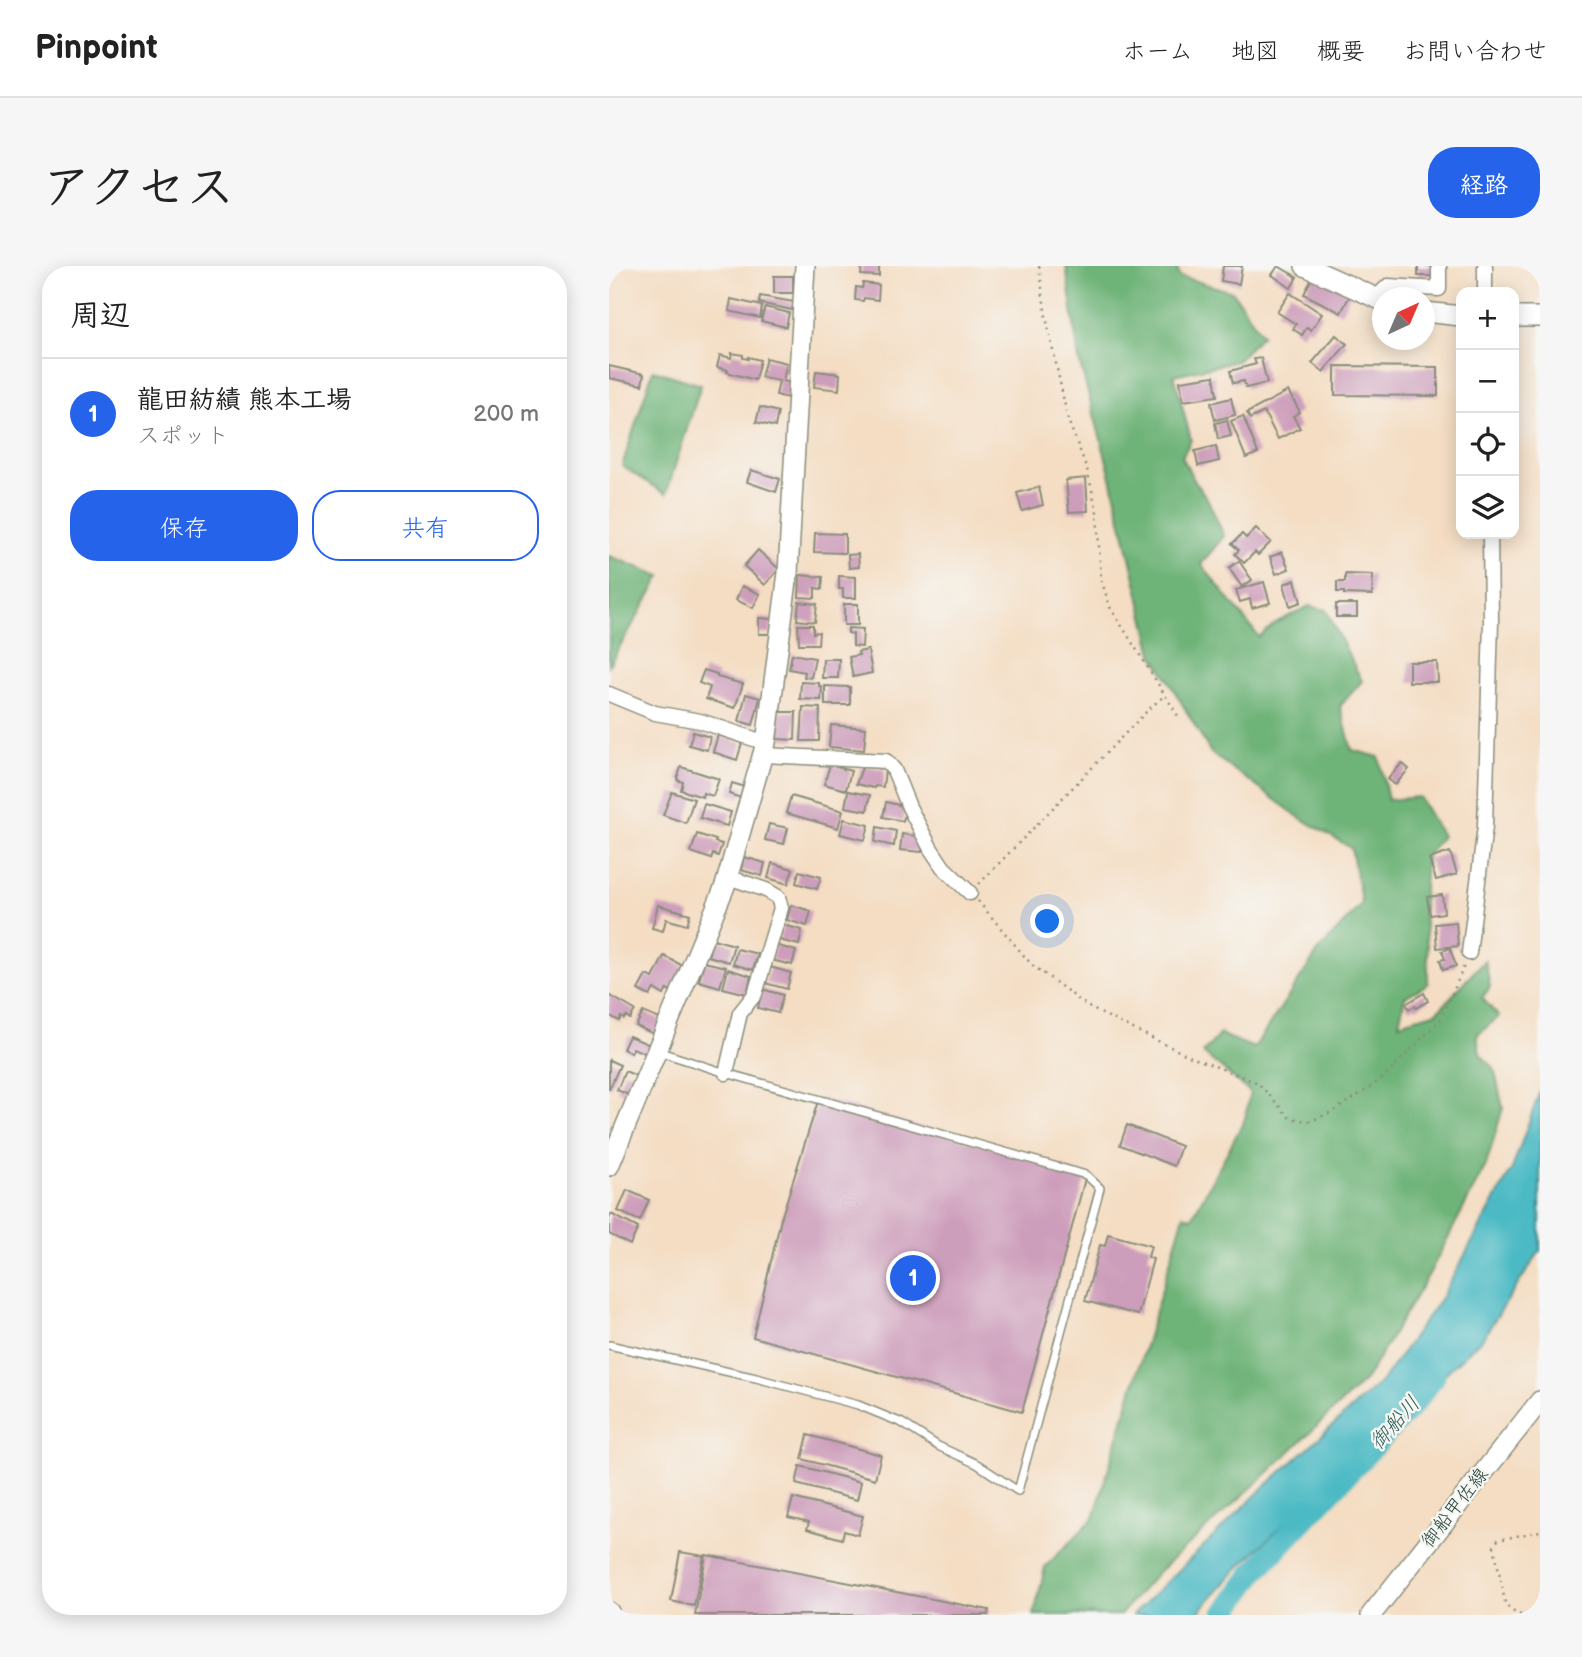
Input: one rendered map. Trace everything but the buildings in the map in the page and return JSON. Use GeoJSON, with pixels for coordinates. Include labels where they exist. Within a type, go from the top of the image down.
{"type":"FeatureCollection","features":[{"type":"Feature","properties":{"kind":"street"},"geometry":{"type":"LineString","coordinates":[[609,1166],[728,877],[764,749],[788,573],[806,266]]}},
{"type":"Feature","properties":{"kind":"street"},"geometry":{"type":"LineString","coordinates":[[1305,266],[1372,297]]}},
{"type":"Feature","properties":{"kind":"street"},"geometry":{"type":"LineString","coordinates":[[1435,289],[1439,289],[1439,266]]}},
{"type":"Feature","properties":{"kind":"street"},"geometry":{"type":"LineString","coordinates":[[1485,266],[1485,287]]}},
{"type":"Feature","properties":{"kind":"street"},"geometry":{"type":"LineString","coordinates":[[1387,287],[1405,287]]}},
{"type":"Feature","properties":{"kind":"street"},"geometry":{"type":"LineString","coordinates":[[1435,313],[1456,315]]}},
{"type":"Feature","properties":{"kind":"street"},"geometry":{"type":"LineString","coordinates":[[1519,317],[1540,317]]}},
{"type":"Feature","properties":{"kind":"street"},"geometry":{"type":"LineString","coordinates":[[1469,953],[1485,826],[1491,622],[1490,539]]}},
{"type":"Feature","properties":{"kind":"street"},"geometry":{"type":"LineString","coordinates":[[609,694],[655,713],[700,720],[764,749],[885,761],[894,770],[909,807],[931,849],[943,867],[970,893]]}},
{"type":"Feature","properties":{"kind":"street"},"geometry":{"type":"LineString","coordinates":[[726,1073],[740,1013],[755,994],[781,908],[778,897],[728,877]]}},
{"type":"Feature","properties":{"kind":"street","name":"御船甲佐線"},"geometry":{"type":"LineString","coordinates":[[1371,1615],[1540,1401]]}},
{"type":"Feature","properties":{"kind":"lane"},"geometry":{"type":"LineString","coordinates":[[609,1345],[756,1378],[858,1405],[902,1423],[938,1446],[977,1464],[1018,1491],[1100,1188],[1086,1175],[656,1051]]}},
{"type":"Feature","properties":{"kind":"path"},"geometry":{"type":"LineString","coordinates":[[1039,266],[1046,317],[1068,421],[1087,470],[1097,512],[1101,579],[1110,607],[1178,716]]}},
{"type":"Feature","properties":{"kind":"path"},"geometry":{"type":"LineString","coordinates":[[1165,695],[970,893],[1031,964],[1090,1008],[1189,1056],[1258,1083],[1289,1117],[1311,1121],[1332,1112],[1384,1077],[1440,1020],[1469,953]]}},
{"type":"Feature","properties":{"kind":"path"},"geometry":{"type":"LineString","coordinates":[[1521,1615],[1510,1610],[1505,1602],[1493,1546],[1498,1540],[1540,1531]]}},
{"type":"Feature","properties":{"kind":"green space"},"geometry":{"type":"Polygon","coordinates":[[[1066,266],[1177,266],[1179,276],[1233,292],[1262,335],[1237,361],[1174,375],[1191,440],[1182,457],[1208,500],[1224,536],[1201,564],[1259,637],[1277,622],[1309,606],[1326,610],[1362,681],[1340,706],[1352,750],[1379,757],[1388,800],[1419,797],[1442,836],[1426,857],[1423,903],[1428,984],[1405,997],[1399,1023],[1437,1012],[1485,960],[1490,987],[1482,998],[1499,1017],[1477,1035],[1480,1054],[1494,1068],[1503,1108],[1486,1165],[1429,1274],[1366,1379],[1158,1572],[1120,1615],[1034,1615],[1045,1567],[1094,1518],[1184,1215],[1192,1218],[1245,1119],[1250,1092],[1203,1053],[1220,1034],[1254,1048],[1319,950],[1362,904],[1351,848],[1300,818],[1211,753],[1153,654],[1109,469],[1079,360],[1066,266]]]}},
{"type":"Feature","properties":{"kind":"green space"},"geometry":{"type":"Polygon","coordinates":[[[653,370],[701,385],[666,494],[622,466],[653,370]]]}},
{"type":"Feature","properties":{"kind":"green space"},"geometry":{"type":"Polygon","coordinates":[[[609,556],[661,576],[609,665],[609,556]]]}},
{"type":"Feature","properties":{"kind":"water"},"geometry":{"type":"Polygon","coordinates":[[[1540,1091],[1540,1251],[1482,1339],[1242,1564],[1196,1615],[1133,1615],[1261,1490],[1382,1381],[1443,1295],[1512,1169],[1540,1091]]]}},
{"type":"Feature","properties":{"kind":"waterway","name":"御船川"},"geometry":{"type":"LineString","coordinates":[[1224,1615],[1255,1571],[1414,1403],[1434,1376]]}},
{"type":"Feature","properties":{"kind":"place","name":"龍田紡績 熊本工場"},"geometry":{"type":"Point","coordinates":[913,1278]}}]}
